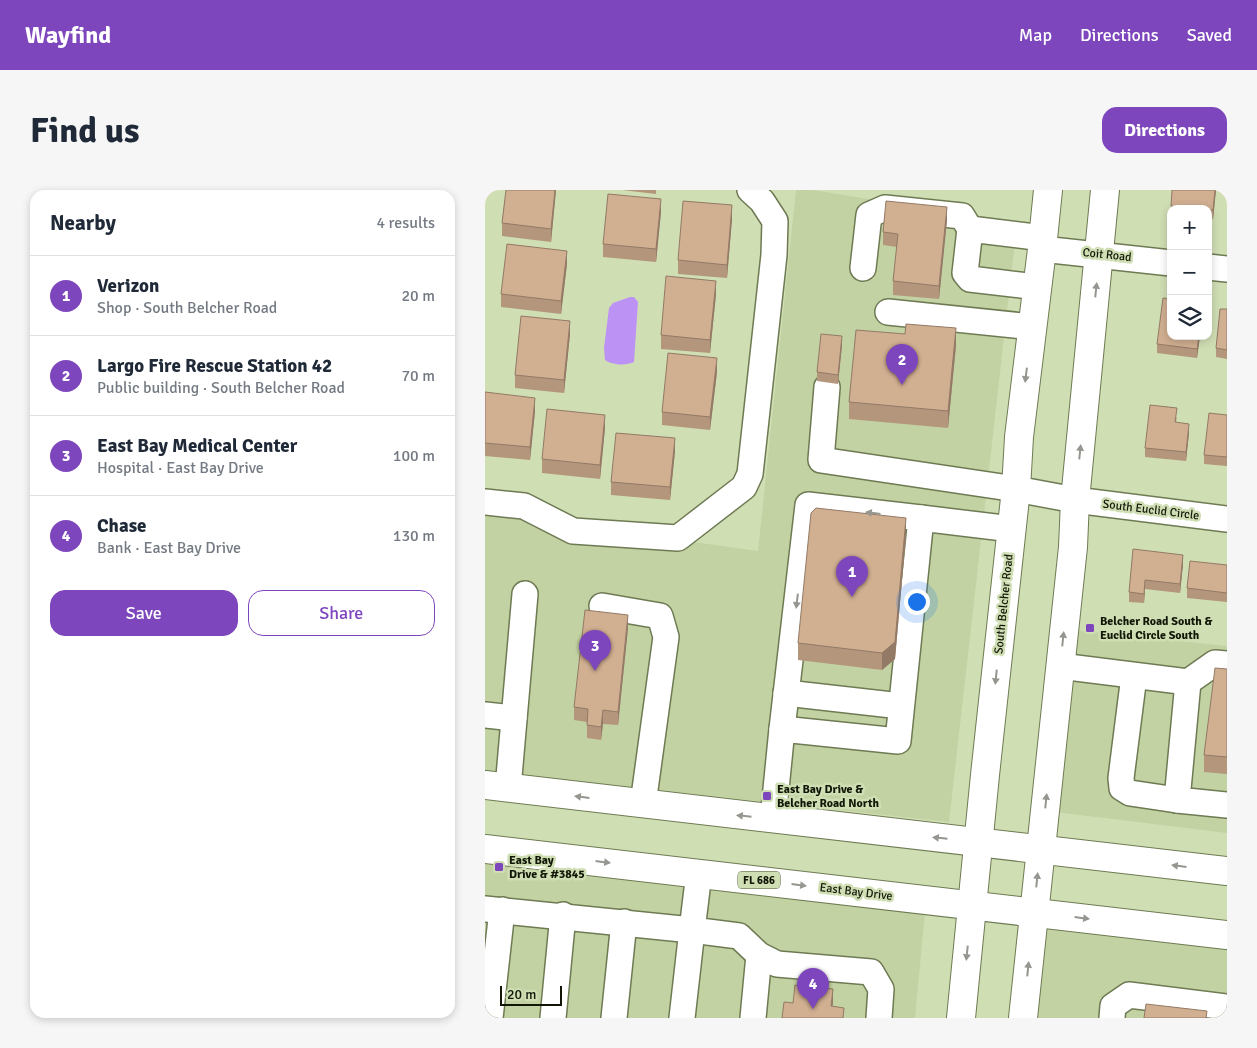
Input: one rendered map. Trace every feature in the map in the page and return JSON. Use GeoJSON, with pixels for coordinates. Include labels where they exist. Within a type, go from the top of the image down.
{"type":"FeatureCollection","features":[{"type":"Feature","properties":{"kind":"main road","name":"South Belcher Road"},"geometry":{"type":"LineString","coordinates":[[961,1018],[1016,489],[1019,437],[1048,190]]}},
{"type":"Feature","properties":{"kind":"main road"},"geometry":{"type":"LineString","coordinates":[[1023,1018],[1073,547],[1075,500],[1105,190]]}},
{"type":"Feature","properties":{"kind":"main road"},"geometry":{"type":"LineString","coordinates":[[497,787],[1227,871]]}},
{"type":"Feature","properties":{"kind":"main road","name":"East Bay Drive"},"geometry":{"type":"LineString","coordinates":[[485,848],[1227,935]]}},
{"type":"Feature","properties":{"kind":"street"},"geometry":{"type":"LineString","coordinates":[[485,502],[524,506],[573,531],[678,538],[744,487],[750,474],[774,255],[775,221],[762,201],[750,190]]}},
{"type":"Feature","properties":{"kind":"street"},"geometry":{"type":"LineString","coordinates":[[863,268],[869,215],[885,208],[962,216],[970,229],[965,274],[970,279],[1037,287]]}},
{"type":"Feature","properties":{"kind":"street","name":"Coit Road"},"geometry":{"type":"LineString","coordinates":[[970,229],[1100,254],[1167,262]]}},
{"type":"Feature","properties":{"kind":"street"},"geometry":{"type":"LineString","coordinates":[[1212,267],[1227,269]]}},
{"type":"Feature","properties":{"kind":"street"},"geometry":{"type":"LineString","coordinates":[[888,312],[1033,327]]}},
{"type":"Feature","properties":{"kind":"street","name":"South Euclid Circle"},"geometry":{"type":"LineString","coordinates":[[827,387],[821,460],[1016,489],[1075,500],[1227,519]]}},
{"type":"Feature","properties":{"kind":"street"},"geometry":{"type":"LineString","coordinates":[[773,819],[808,505],[1012,529]]}},
{"type":"Feature","properties":{"kind":"street"},"geometry":{"type":"LineString","coordinates":[[782,729],[898,741],[921,518]]}},
{"type":"Feature","properties":{"kind":"street"},"geometry":{"type":"LineString","coordinates":[[497,787],[514,718],[525,594]]}},
{"type":"Feature","properties":{"kind":"street"},"geometry":{"type":"LineString","coordinates":[[603,606],[660,616],[666,637],[643,804]]}},
{"type":"Feature","properties":{"kind":"street"},"geometry":{"type":"LineString","coordinates":[[1060,666],[1188,682],[1215,663],[1227,664]]}},
{"type":"Feature","properties":{"kind":"street"},"geometry":{"type":"LineString","coordinates":[[1134,676],[1121,778],[1122,788],[1130,792],[1177,800],[1227,805]]}},
{"type":"Feature","properties":{"kind":"street"},"geometry":{"type":"LineString","coordinates":[[1177,800],[1188,682]]}},
{"type":"Feature","properties":{"kind":"street"},"geometry":{"type":"LineString","coordinates":[[786,693],[901,706]]}},
{"type":"Feature","properties":{"kind":"street"},"geometry":{"type":"LineString","coordinates":[[485,715],[514,718]]}},
{"type":"Feature","properties":{"kind":"street"},"geometry":{"type":"LineString","coordinates":[[682,1018],[699,874]]}},
{"type":"Feature","properties":{"kind":"street"},"geometry":{"type":"LineString","coordinates":[[490,1018],[494,909],[563,915],[739,936],[759,955],[777,964],[871,972],[881,989],[879,1018]]}},
{"type":"Feature","properties":{"kind":"street"},"geometry":{"type":"LineString","coordinates":[[553,1018],[563,915]]}},
{"type":"Feature","properties":{"kind":"street"},"geometry":{"type":"LineString","coordinates":[[614,1018],[624,922]]}},
{"type":"Feature","properties":{"kind":"street"},"geometry":{"type":"LineString","coordinates":[[750,1013],[759,955]]}},
{"type":"Feature","properties":{"kind":"street"},"geometry":{"type":"LineString","coordinates":[[1112,1018],[1113,1006],[1129,995],[1227,1007]]}},
{"type":"Feature","properties":{"kind":"shaded area"},"geometry":{"type":"Polygon","coordinates":[[[796,190],[813,190],[1017,223],[949,822],[485,771],[485,513],[758,551],[796,190]]]}},
{"type":"Feature","properties":{"kind":"shaded area"},"geometry":{"type":"Polygon","coordinates":[[[634,297],[638,302],[634,362],[623,364],[611,363],[605,360],[604,348],[609,308],[613,303],[634,297]]]}},
{"type":"Feature","properties":{"kind":"shaded area"},"geometry":{"type":"Polygon","coordinates":[[[1074,630],[1227,646],[1227,833],[1055,812],[1074,630]]]}},
{"type":"Feature","properties":{"kind":"shaded area"},"geometry":{"type":"Polygon","coordinates":[[[485,861],[925,912],[915,1018],[485,1018],[485,861]]]}},
{"type":"Feature","properties":{"kind":"shaded area"},"geometry":{"type":"Polygon","coordinates":[[[1043,925],[1227,947],[1227,1018],[1034,1018],[1043,925]]]}},
{"type":"Feature","properties":{"kind":"building"},"geometry":{"type":"Polygon","coordinates":[[[506,190],[555,190],[551,229],[502,223],[506,190]]]}},
{"type":"Feature","properties":{"kind":"building"},"geometry":{"type":"Polygon","coordinates":[[[1172,190],[1215,190],[1213,210],[1212,205],[1171,205],[1172,190]]]}},
{"type":"Feature","properties":{"kind":"building"},"geometry":{"type":"Polygon","coordinates":[[[608,194],[661,199],[656,249],[603,244],[608,194]]]}},
{"type":"Feature","properties":{"kind":"building"},"geometry":{"type":"Polygon","coordinates":[[[683,201],[732,205],[727,265],[678,260],[683,201]]]}},
{"type":"Feature","properties":{"kind":"building"},"geometry":{"type":"Polygon","coordinates":[[[886,201],[947,207],[939,286],[893,281],[898,234],[883,232],[886,201]]]}},
{"type":"Feature","properties":{"kind":"building"},"geometry":{"type":"Polygon","coordinates":[[[507,244],[567,251],[561,301],[501,294],[507,244]]]}},
{"type":"Feature","properties":{"kind":"building"},"geometry":{"type":"Polygon","coordinates":[[[666,276],[716,281],[710,340],[661,335],[666,276]]]}},
{"type":"Feature","properties":{"kind":"building"},"geometry":{"type":"Polygon","coordinates":[[[1163,298],[1167,298],[1167,340],[1198,340],[1197,349],[1157,344],[1163,298]]]}},
{"type":"Feature","properties":{"kind":"building"},"geometry":{"type":"Polygon","coordinates":[[[1220,309],[1227,309],[1227,350],[1216,348],[1220,309]]]}},
{"type":"Feature","properties":{"kind":"building"},"geometry":{"type":"Polygon","coordinates":[[[521,316],[570,321],[564,380],[515,375],[521,316]]]}},
{"type":"Feature","properties":{"kind":"building"},"geometry":{"type":"Polygon","coordinates":[[[906,324],[956,328],[948,411],[849,402],[856,330],[905,334],[906,324]]]}},
{"type":"Feature","properties":{"kind":"building"},"geometry":{"type":"Polygon","coordinates":[[[821,334],[842,336],[838,375],[817,372],[821,334]]]}},
{"type":"Feature","properties":{"kind":"building"},"geometry":{"type":"Polygon","coordinates":[[[668,353],[717,358],[710,417],[662,412],[668,353]]]}},
{"type":"Feature","properties":{"kind":"building"},"geometry":{"type":"Polygon","coordinates":[[[485,392],[535,398],[530,447],[485,443],[485,392]]]}},
{"type":"Feature","properties":{"kind":"building"},"geometry":{"type":"Polygon","coordinates":[[[1150,405],[1177,408],[1175,422],[1189,424],[1186,452],[1145,448],[1150,405]]]}},
{"type":"Feature","properties":{"kind":"building"},"geometry":{"type":"Polygon","coordinates":[[[547,409],[605,415],[600,465],[542,459],[547,409]]]}},
{"type":"Feature","properties":{"kind":"building"},"geometry":{"type":"Polygon","coordinates":[[[1209,413],[1227,415],[1227,457],[1204,455],[1209,413]]]}},
{"type":"Feature","properties":{"kind":"building"},"geometry":{"type":"Polygon","coordinates":[[[616,433],[675,438],[670,487],[611,482],[616,433]]]}},
{"type":"Feature","properties":{"kind":"building"},"geometry":{"type":"Polygon","coordinates":[[[816,508],[906,518],[895,642],[882,653],[798,643],[811,513],[816,508]]]}},
{"type":"Feature","properties":{"kind":"building"},"geometry":{"type":"Polygon","coordinates":[[[1133,549],[1183,555],[1180,584],[1145,580],[1144,594],[1129,592],[1133,549]]]}},
{"type":"Feature","properties":{"kind":"building"},"geometry":{"type":"Polygon","coordinates":[[[1190,561],[1227,565],[1227,593],[1187,588],[1190,561]]]}},
{"type":"Feature","properties":{"kind":"building"},"geometry":{"type":"Polygon","coordinates":[[[585,610],[628,615],[618,712],[603,710],[601,727],[587,725],[588,709],[574,707],[585,610]]]}},
{"type":"Feature","properties":{"kind":"building"},"geometry":{"type":"Polygon","coordinates":[[[1215,668],[1227,669],[1227,757],[1204,755],[1215,668]]]}},
{"type":"Feature","properties":{"kind":"building"},"geometry":{"type":"Polygon","coordinates":[[[795,985],[833,989],[831,1006],[844,1008],[843,1018],[782,1018],[784,1002],[793,1003],[795,985]]]}},
{"type":"Feature","properties":{"kind":"building"},"geometry":{"type":"Polygon","coordinates":[[[1146,1004],[1207,1011],[1206,1018],[1144,1018],[1146,1004]]]}},
{"type":"Feature","properties":{"kind":"place","name":"Largo Fire Rescue Station 42"},"geometry":{"type":"Point","coordinates":[902,385]}},
{"type":"Feature","properties":{"kind":"place","name":"Verizon"},"geometry":{"type":"Point","coordinates":[852,597]}},
{"type":"Feature","properties":{"kind":"place","name":"Belcher Road South & Euclid Circle South"},"geometry":{"type":"Point","coordinates":[1090,628]}},
{"type":"Feature","properties":{"kind":"place","name":"East Bay Medical Center"},"geometry":{"type":"Point","coordinates":[595,671]}},
{"type":"Feature","properties":{"kind":"place","name":"East Bay Drive & Belcher Road North"},"geometry":{"type":"Point","coordinates":[767,796]}},
{"type":"Feature","properties":{"kind":"place","name":"East Bay Drive & #3845"},"geometry":{"type":"Point","coordinates":[499,867]}},
{"type":"Feature","properties":{"kind":"place","name":"Chase"},"geometry":{"type":"Point","coordinates":[813,1009]}}]}
